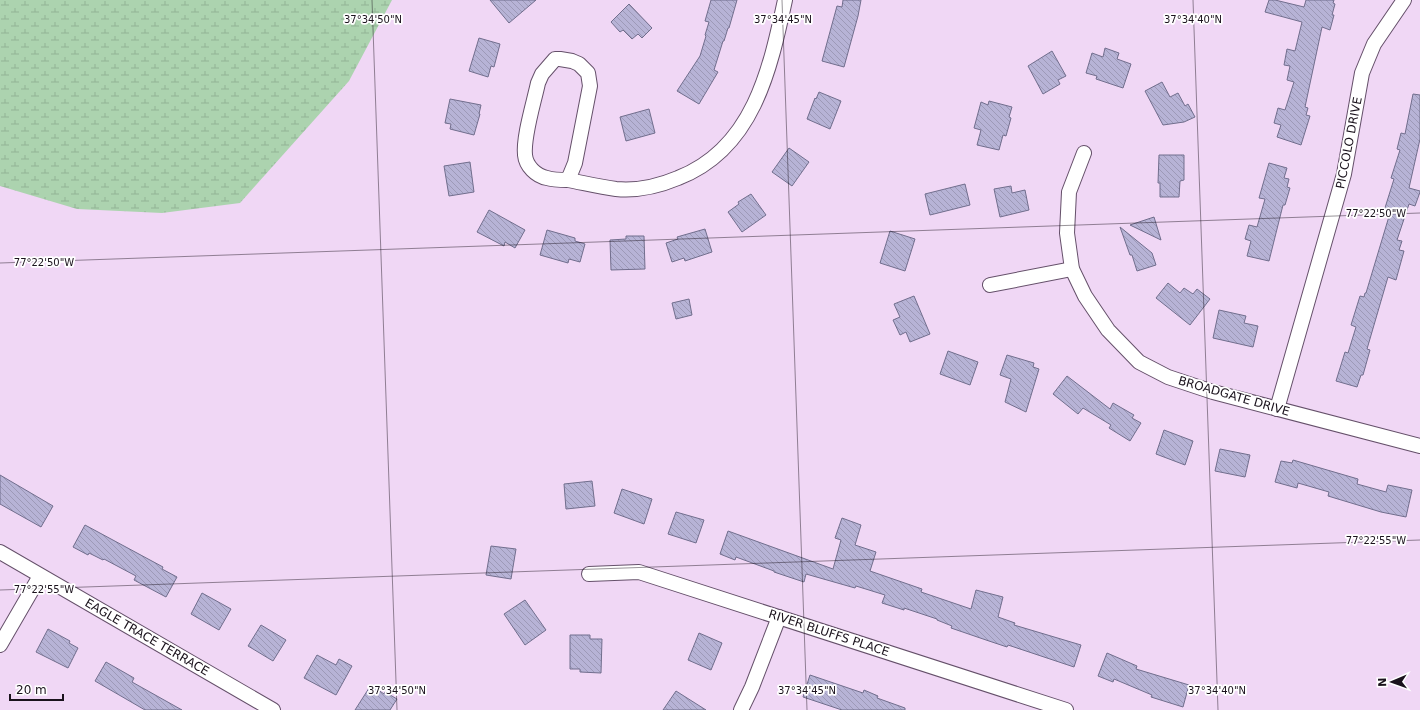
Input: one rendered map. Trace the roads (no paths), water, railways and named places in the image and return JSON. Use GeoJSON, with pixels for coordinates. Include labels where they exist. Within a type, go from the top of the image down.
{"type":"FeatureCollection","features":[{"type":"Feature","properties":{"kind":"street"},"geometry":{"type":"LineString","coordinates":[[568,180],[574,163],[590,86],[588,73],[579,64],[572,61],[560,59],[555,60],[542,74],[538,83],[525,142],[525,156],[528,164],[534,172],[546,178],[568,180],[616,189],[641,188],[666,183],[690,173],[718,154],[740,130],[758,98],[773,54],[785,0]]}},
{"type":"Feature","properties":{"kind":"street","name":"PICCOLO DRIVE"},"geometry":{"type":"LineString","coordinates":[[1277,408],[1344,174],[1362,73],[1374,44],[1404,0]]}},
{"type":"Feature","properties":{"kind":"street","name":"BROADGATE DRIVE"},"geometry":{"type":"LineString","coordinates":[[1084,153],[1068,192],[1067,233],[1072,270],[1085,296],[1108,330],[1139,362],[1176,380],[1213,392],[1420,446]]}},
{"type":"Feature","properties":{"kind":"street"},"geometry":{"type":"LineString","coordinates":[[990,286],[1072,270]]}},
{"type":"Feature","properties":{"kind":"street","name":"EAGLE TRACE TERRACE"},"geometry":{"type":"LineString","coordinates":[[0,552],[273,710]]}},
{"type":"Feature","properties":{"kind":"street","name":"RIVER BLUFFS PLACE"},"geometry":{"type":"LineString","coordinates":[[589,574],[639,572],[1066,710]]}},
{"type":"Feature","properties":{"kind":"street"},"geometry":{"type":"LineString","coordinates":[[0,645],[40,576]]}},
{"type":"Feature","properties":{"kind":"street"},"geometry":{"type":"LineString","coordinates":[[741,710],[752,687],[778,617]]}}]}
